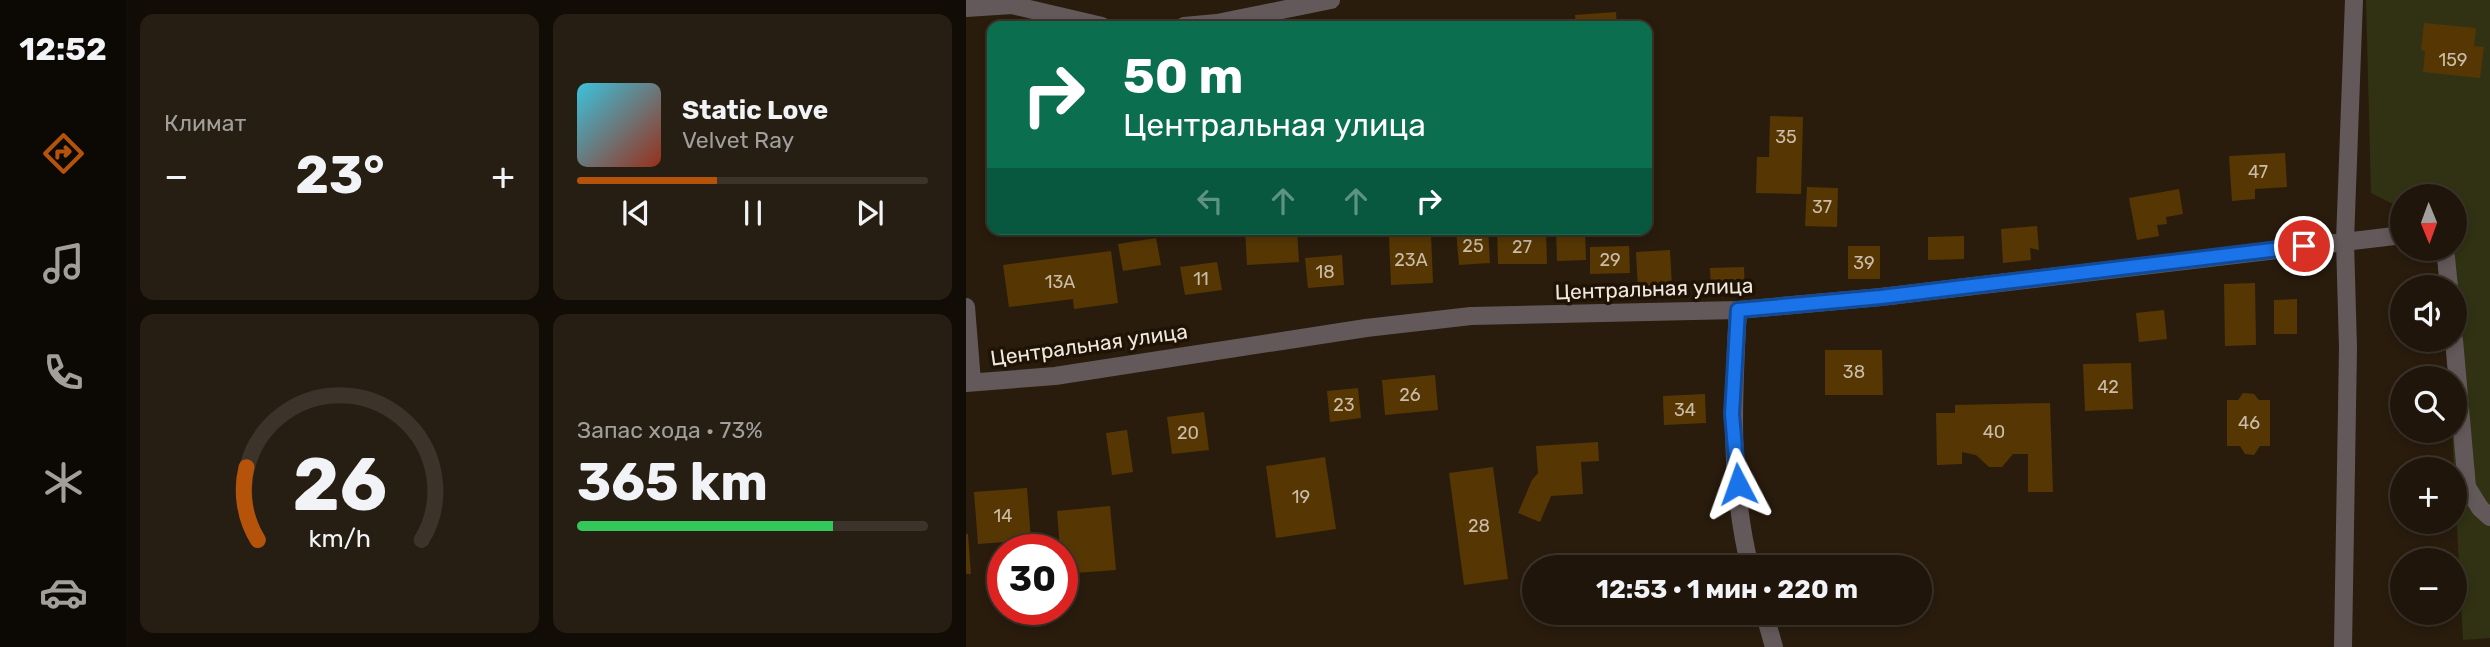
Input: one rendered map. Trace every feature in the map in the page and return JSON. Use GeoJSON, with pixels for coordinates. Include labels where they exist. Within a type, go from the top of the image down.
{"type":"FeatureCollection","features":[{"type":"Feature","properties":{"kind":"street"},"geometry":{"type":"LineString","coordinates":[[1227,21],[1331,0]]}},
{"type":"Feature","properties":{"kind":"street"},"geometry":{"type":"LineString","coordinates":[[2343,639],[2348,348],[2345,241],[2354,0]]}},
{"type":"Feature","properties":{"kind":"street"},"geometry":{"type":"LineString","coordinates":[[966,8],[1012,5],[1081,21]]}},
{"type":"Feature","properties":{"kind":"street","name":"Центральная улица"},"geometry":{"type":"LineString","coordinates":[[969,383],[1055,376],[1366,328],[1471,316],[1738,310],[1895,295],[2390,236]]}},
{"type":"Feature","properties":{"kind":"street"},"geometry":{"type":"LineString","coordinates":[[966,307],[969,383]]}},
{"type":"Feature","properties":{"kind":"street"},"geometry":{"type":"LineString","coordinates":[[1738,310],[1732,414],[1741,531],[1748,555]]}},
{"type":"Feature","properties":{"kind":"street"},"geometry":{"type":"LineString","coordinates":[[2455,352],[2468,487],[2480,508],[2490,517]]}},
{"type":"Feature","properties":{"kind":"street"},"geometry":{"type":"LineString","coordinates":[[1768,625],[1774,647]]}},
{"type":"Feature","properties":{"kind":"green space"},"geometry":{"type":"Polygon","coordinates":[[[2366,0],[2490,0],[2490,638],[2463,640],[2462,625],[2467,625],[2467,548],[2458,548],[2457,534],[2467,534],[2467,457],[2453,457],[2453,443],[2467,443],[2467,366],[2455,366],[2455,352],[2467,352],[2467,275],[2451,275],[2447,261],[2468,261],[2468,184],[2390,184],[2390,202],[2371,193],[2366,0]]]}},
{"type":"Feature","properties":{"kind":"building"},"geometry":{"type":"Polygon","coordinates":[[[1616,12],[1617,21],[1576,21],[1575,15],[1616,12]]]}},
{"type":"Feature","properties":{"kind":"building"},"geometry":{"type":"Polygon","coordinates":[[[2424,23],[2476,28],[2474,46],[2484,47],[2480,78],[2423,72],[2425,51],[2421,50],[2424,23]]]}},
{"type":"Feature","properties":{"kind":"building"},"geometry":{"type":"Polygon","coordinates":[[[1770,116],[1803,117],[1801,194],[1756,193],[1757,157],[1769,157],[1770,116]]]}},
{"type":"Feature","properties":{"kind":"building"},"geometry":{"type":"Polygon","coordinates":[[[2285,153],[2287,187],[2255,189],[2255,199],[2232,201],[2229,156],[2285,153]]]}},
{"type":"Feature","properties":{"kind":"building"},"geometry":{"type":"Polygon","coordinates":[[[1807,187],[1838,188],[1837,227],[1805,226],[1807,187]]]}},
{"type":"Feature","properties":{"kind":"building"},"geometry":{"type":"Polygon","coordinates":[[[2179,189],[2183,214],[2166,217],[2167,224],[2157,225],[2159,236],[2137,240],[2129,198],[2179,189]]]}},
{"type":"Feature","properties":{"kind":"building"},"geometry":{"type":"Polygon","coordinates":[[[2037,226],[2039,250],[2030,248],[2031,260],[2003,263],[2001,229],[2037,226]]]}},
{"type":"Feature","properties":{"kind":"building"},"geometry":{"type":"Polygon","coordinates":[[[1245,235],[1297,235],[1299,262],[1247,265],[1245,235]]]}},
{"type":"Feature","properties":{"kind":"building"},"geometry":{"type":"Polygon","coordinates":[[[1431,235],[1433,283],[1391,285],[1389,236],[1431,235]]]}},
{"type":"Feature","properties":{"kind":"building"},"geometry":{"type":"Polygon","coordinates":[[[1456,235],[1488,235],[1490,263],[1459,265],[1456,235]]]}},
{"type":"Feature","properties":{"kind":"building"},"geometry":{"type":"Polygon","coordinates":[[[1497,235],[1546,235],[1547,264],[1498,264],[1497,235]]]}},
{"type":"Feature","properties":{"kind":"building"},"geometry":{"type":"Polygon","coordinates":[[[1556,235],[1585,235],[1586,260],[1557,261],[1556,235]]]}},
{"type":"Feature","properties":{"kind":"building"},"geometry":{"type":"Polygon","coordinates":[[[1964,236],[1964,259],[1928,260],[1928,237],[1964,236]]]}},
{"type":"Feature","properties":{"kind":"building"},"geometry":{"type":"Polygon","coordinates":[[[1156,238],[1161,265],[1123,271],[1118,244],[1156,238]]]}},
{"type":"Feature","properties":{"kind":"building"},"geometry":{"type":"Polygon","coordinates":[[[1629,246],[1630,273],[1590,274],[1590,247],[1629,246]]]}},
{"type":"Feature","properties":{"kind":"building"},"geometry":{"type":"Polygon","coordinates":[[[1848,246],[1880,246],[1880,279],[1848,279],[1848,246]]]}},
{"type":"Feature","properties":{"kind":"building"},"geometry":{"type":"Polygon","coordinates":[[[1670,250],[1672,287],[1638,289],[1636,252],[1670,250]]]}},
{"type":"Feature","properties":{"kind":"building"},"geometry":{"type":"Polygon","coordinates":[[[1111,251],[1118,303],[1074,309],[1073,299],[1009,307],[1003,265],[1111,251]]]}},
{"type":"Feature","properties":{"kind":"building"},"geometry":{"type":"Polygon","coordinates":[[[1342,255],[1344,285],[1308,288],[1305,258],[1342,255]]]}},
{"type":"Feature","properties":{"kind":"building"},"geometry":{"type":"Polygon","coordinates":[[[1217,262],[1222,290],[1185,295],[1180,267],[1217,262]]]}},
{"type":"Feature","properties":{"kind":"building"},"geometry":{"type":"Polygon","coordinates":[[[1744,267],[1745,292],[1711,293],[1710,268],[1744,267]]]}},
{"type":"Feature","properties":{"kind":"building"},"geometry":{"type":"Polygon","coordinates":[[[2255,283],[2256,345],[2225,346],[2224,284],[2255,283]]]}},
{"type":"Feature","properties":{"kind":"building"},"geometry":{"type":"Polygon","coordinates":[[[2297,299],[2297,334],[2274,334],[2274,300],[2297,299]]]}},
{"type":"Feature","properties":{"kind":"building"},"geometry":{"type":"Polygon","coordinates":[[[2164,310],[2167,339],[2139,342],[2136,313],[2164,310]]]}},
{"type":"Feature","properties":{"kind":"building"},"geometry":{"type":"Polygon","coordinates":[[[1825,350],[1882,350],[1883,395],[1825,395],[1825,350]]]}},
{"type":"Feature","properties":{"kind":"building"},"geometry":{"type":"Polygon","coordinates":[[[2131,363],[2133,409],[2085,411],[2083,364],[2131,363]]]}},
{"type":"Feature","properties":{"kind":"building"},"geometry":{"type":"Polygon","coordinates":[[[1435,375],[1438,410],[1385,415],[1382,380],[1435,375]]]}},
{"type":"Feature","properties":{"kind":"building"},"geometry":{"type":"Polygon","coordinates":[[[1358,388],[1361,418],[1330,422],[1327,391],[1358,388]]]}},
{"type":"Feature","properties":{"kind":"building"},"geometry":{"type":"Polygon","coordinates":[[[2243,393],[2254,394],[2259,400],[2270,400],[2270,446],[2260,446],[2254,455],[2245,454],[2240,446],[2227,446],[2227,400],[2238,400],[2243,393]]]}},
{"type":"Feature","properties":{"kind":"building"},"geometry":{"type":"Polygon","coordinates":[[[1705,394],[1706,423],[1664,425],[1663,396],[1705,394]]]}},
{"type":"Feature","properties":{"kind":"building"},"geometry":{"type":"Polygon","coordinates":[[[2050,403],[2053,492],[2028,492],[2028,454],[2013,454],[2002,467],[1989,467],[1976,455],[1962,452],[1962,464],[1937,465],[1936,413],[1955,413],[1955,405],[2050,403]]]}},
{"type":"Feature","properties":{"kind":"building"},"geometry":{"type":"Polygon","coordinates":[[[1204,412],[1209,450],[1172,454],[1167,417],[1204,412]]]}},
{"type":"Feature","properties":{"kind":"building"},"geometry":{"type":"Polygon","coordinates":[[[1127,430],[1133,472],[1112,475],[1106,433],[1127,430]]]}},
{"type":"Feature","properties":{"kind":"building"},"geometry":{"type":"Polygon","coordinates":[[[1598,442],[1599,461],[1581,462],[1583,494],[1551,496],[1540,522],[1518,513],[1532,480],[1538,473],[1536,446],[1598,442]]]}},
{"type":"Feature","properties":{"kind":"building"},"geometry":{"type":"Polygon","coordinates":[[[1325,457],[1336,529],[1276,538],[1266,466],[1325,457]]]}},
{"type":"Feature","properties":{"kind":"building"},"geometry":{"type":"Polygon","coordinates":[[[1493,467],[1508,579],[1464,585],[1449,473],[1493,467]]]}},
{"type":"Feature","properties":{"kind":"building"},"geometry":{"type":"Polygon","coordinates":[[[1027,488],[1031,534],[987,534],[987,543],[978,544],[974,492],[1027,488]]]}},
{"type":"Feature","properties":{"kind":"building"},"geometry":{"type":"Polygon","coordinates":[[[1110,506],[1116,570],[1078,573],[1078,534],[1059,534],[1057,511],[1110,506]]]}},
{"type":"Feature","properties":{"kind":"building"},"geometry":{"type":"Polygon","coordinates":[[[968,534],[971,574],[966,574],[968,534]]]}},
{"type":"Feature","properties":{"kind":"route"},"geometry":{"type":"LineString","coordinates":[[1738,484],[1732,414],[1738,310],[1881,297],[2304,246]]}}]}
